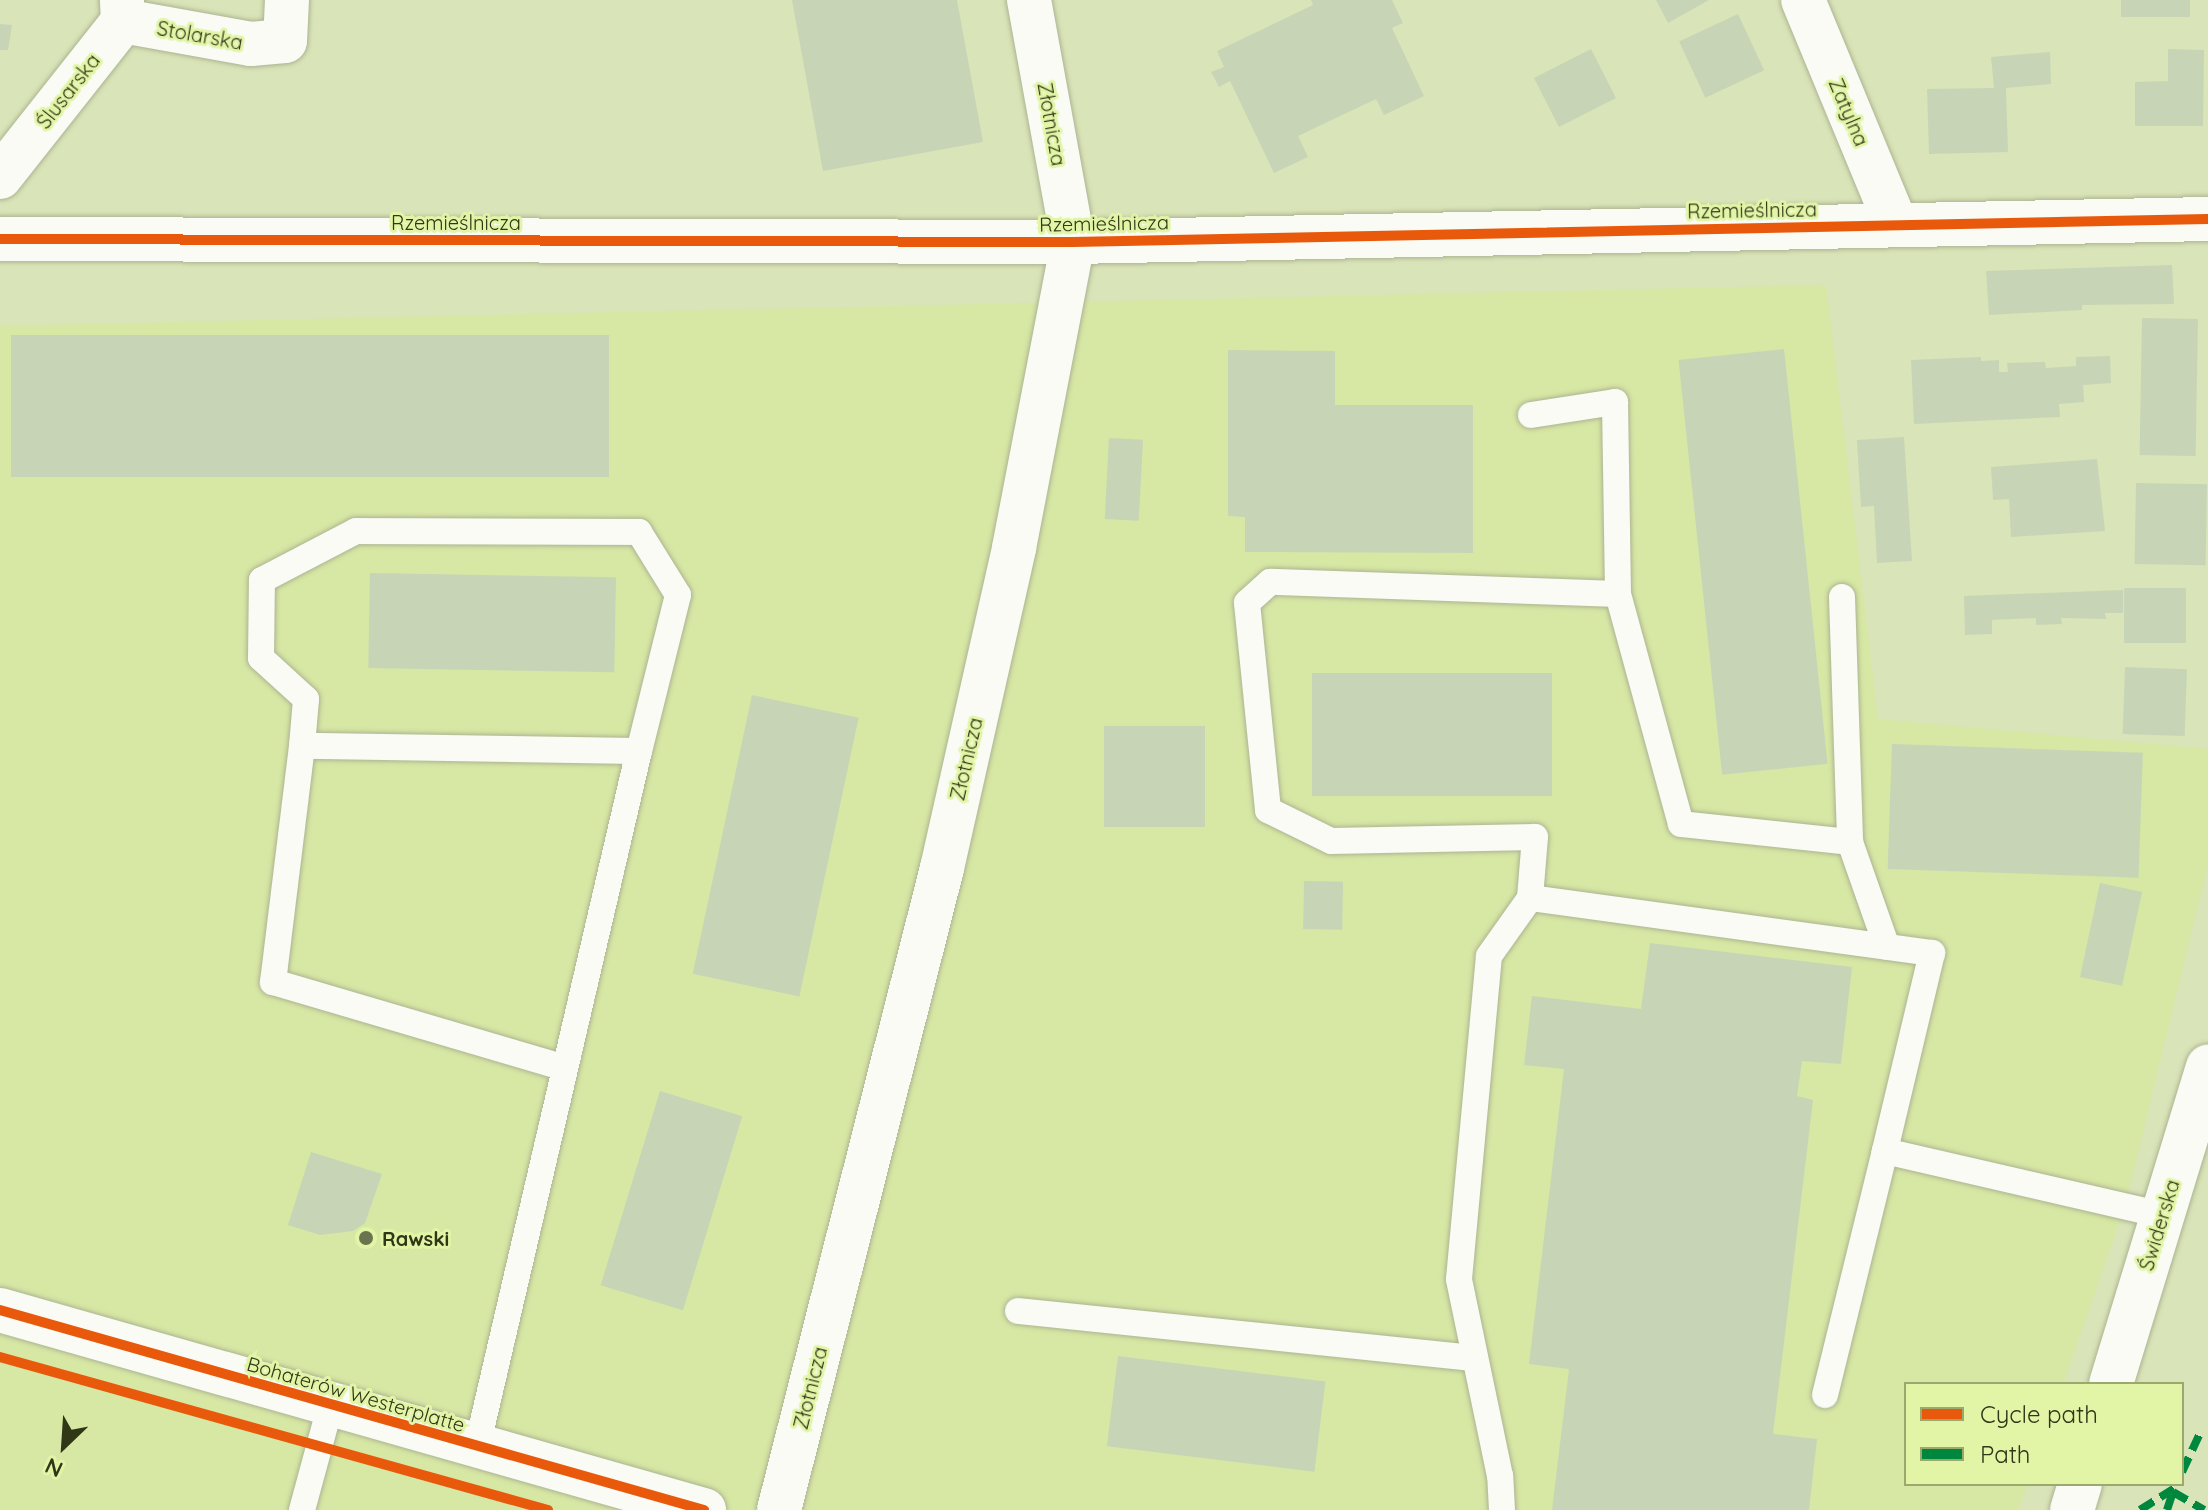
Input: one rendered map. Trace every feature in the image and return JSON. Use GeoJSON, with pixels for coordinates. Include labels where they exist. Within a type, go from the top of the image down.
{"type":"FeatureCollection","features":[{"type":"Feature","properties":{"kind":"street","name":"Stolarska"},"geometry":{"type":"LineString","coordinates":[[122,11],[251,44],[285,41],[287,0]]}},
{"type":"Feature","properties":{"kind":"street","name":"Złotnicza"},"geometry":{"type":"LineString","coordinates":[[779,1510],[942,868],[1014,548],[1073,242],[1029,0]]}},
{"type":"Feature","properties":{"kind":"street","name":"Zatylna"},"geometry":{"type":"LineString","coordinates":[[1803,0],[1896,224]]}},
{"type":"Feature","properties":{"kind":"street","name":"Ślusarska"},"geometry":{"type":"LineString","coordinates":[[0,177],[122,11]]}},
{"type":"Feature","properties":{"kind":"street","name":"Rzemieślnicza"},"geometry":{"type":"LineString","coordinates":[[0,239],[1073,242],[2208,219]]}},
{"type":"Feature","properties":{"kind":"street","name":"Świderska"},"geometry":{"type":"LineString","coordinates":[[2112,1382],[2208,1066]]}},
{"type":"Feature","properties":{"kind":"street","name":"Bohaterów Westerplatte"},"geometry":{"type":"LineString","coordinates":[[0,1310],[330,1407],[704,1510]]}},
{"type":"Feature","properties":{"kind":"street"},"geometry":{"type":"LineString","coordinates":[[2072,1510],[2079,1486]]}},
{"type":"Feature","properties":{"kind":"lane"},"geometry":{"type":"LineString","coordinates":[[1531,415],[1615,402],[1618,594],[1681,824],[1850,842]]}},
{"type":"Feature","properties":{"kind":"lane"},"geometry":{"type":"LineString","coordinates":[[477,1447],[678,595],[639,532],[356,531],[262,580],[261,658],[306,699],[273,982],[565,1068]]}},
{"type":"Feature","properties":{"kind":"lane"},"geometry":{"type":"LineString","coordinates":[[1502,1510],[1500,1476],[1459,1279],[1489,956],[1530,898],[1535,837],[1331,841],[1268,810],[1247,603],[1270,582],[1618,594]]}},
{"type":"Feature","properties":{"kind":"lane"},"geometry":{"type":"LineString","coordinates":[[1842,597],[1850,842],[1887,947]]}},
{"type":"Feature","properties":{"kind":"lane"},"geometry":{"type":"LineString","coordinates":[[302,746],[639,751]]}},
{"type":"Feature","properties":{"kind":"lane"},"geometry":{"type":"LineString","coordinates":[[1530,898],[1932,953],[1825,1395]]}},
{"type":"Feature","properties":{"kind":"lane"},"geometry":{"type":"LineString","coordinates":[[1885,1151],[2163,1215]]}},
{"type":"Feature","properties":{"kind":"lane"},"geometry":{"type":"LineString","coordinates":[[1018,1311],[1475,1358]]}},
{"type":"Feature","properties":{"kind":"lane"},"geometry":{"type":"LineString","coordinates":[[302,1510],[330,1407]]}},
{"type":"Feature","properties":{"kind":"shaded area"},"geometry":{"type":"Polygon","coordinates":[[[1826,285],[1878,719],[2208,749],[2208,863],[2125,1206],[2064,1382],[1904,1382],[1904,1486],[2027,1486],[2018,1510],[0,1510],[0,326],[1826,285]]]}},
{"type":"Feature","properties":{"kind":"building"},"geometry":{"type":"Polygon","coordinates":[[[792,0],[957,0],[983,142],[823,171],[792,0]]]}},
{"type":"Feature","properties":{"kind":"building"},"geometry":{"type":"Polygon","coordinates":[[[1311,0],[1392,0],[1403,23],[1392,28],[1424,96],[1384,115],[1376,99],[1298,136],[1308,157],[1274,173],[1230,81],[1219,87],[1211,72],[1224,67],[1217,51],[1313,5],[1311,0]]]}},
{"type":"Feature","properties":{"kind":"building"},"geometry":{"type":"Polygon","coordinates":[[[1656,0],[1709,0],[1668,23],[1656,0]]]}},
{"type":"Feature","properties":{"kind":"building"},"geometry":{"type":"Polygon","coordinates":[[[2121,0],[2190,0],[2190,17],[2121,17],[2121,0]]]}},
{"type":"Feature","properties":{"kind":"building"},"geometry":{"type":"Polygon","coordinates":[[[1738,14],[1764,70],[1705,98],[1679,41],[1738,14]]]}},
{"type":"Feature","properties":{"kind":"building"},"geometry":{"type":"Polygon","coordinates":[[[0,24],[12,25],[8,50],[0,50],[0,24]]]}},
{"type":"Feature","properties":{"kind":"building"},"geometry":{"type":"Polygon","coordinates":[[[1591,49],[1616,98],[1559,127],[1534,78],[1591,49]]]}},
{"type":"Feature","properties":{"kind":"building"},"geometry":{"type":"Polygon","coordinates":[[[2168,49],[2204,50],[2203,126],[2135,126],[2135,82],[2168,81],[2168,49]]]}},
{"type":"Feature","properties":{"kind":"building"},"geometry":{"type":"Polygon","coordinates":[[[2050,52],[2051,84],[2006,88],[2008,152],[1929,154],[1927,89],[1994,88],[1991,57],[2050,52]]]}},
{"type":"Feature","properties":{"kind":"building"},"geometry":{"type":"Polygon","coordinates":[[[2172,265],[2174,304],[2082,305],[2082,310],[1989,315],[1986,271],[2172,265]]]}},
{"type":"Feature","properties":{"kind":"building"},"geometry":{"type":"Polygon","coordinates":[[[2142,318],[2198,319],[2196,456],[2140,455],[2142,318]]]}},
{"type":"Feature","properties":{"kind":"building"},"geometry":{"type":"Polygon","coordinates":[[[11,335],[609,335],[609,477],[11,477],[11,335]]]}},
{"type":"Feature","properties":{"kind":"building"},"geometry":{"type":"Polygon","coordinates":[[[1784,349],[1828,764],[1722,775],[1679,360],[1784,349]]]}},
{"type":"Feature","properties":{"kind":"building"},"geometry":{"type":"Polygon","coordinates":[[[1228,350],[1335,351],[1335,405],[1473,405],[1473,553],[1245,552],[1245,517],[1228,516],[1228,350]]]}},
{"type":"Feature","properties":{"kind":"building"},"geometry":{"type":"Polygon","coordinates":[[[2110,356],[2111,383],[2083,385],[2084,402],[2059,404],[2060,417],[1914,424],[1911,360],[1981,357],[1981,361],[1999,360],[1999,372],[2008,372],[2007,363],[2045,362],[2046,368],[2076,366],[2076,357],[2110,356]]]}},
{"type":"Feature","properties":{"kind":"building"},"geometry":{"type":"Polygon","coordinates":[[[1904,437],[1912,561],[1877,563],[1874,506],[1861,507],[1857,440],[1904,437]]]}},
{"type":"Feature","properties":{"kind":"building"},"geometry":{"type":"Polygon","coordinates":[[[1109,438],[1143,440],[1139,521],[1105,519],[1109,438]]]}},
{"type":"Feature","properties":{"kind":"building"},"geometry":{"type":"Polygon","coordinates":[[[2097,459],[2105,531],[2011,537],[2009,499],[1993,500],[1991,467],[2097,459]]]}},
{"type":"Feature","properties":{"kind":"building"},"geometry":{"type":"Polygon","coordinates":[[[2136,483],[2207,484],[2206,565],[2135,564],[2136,483]]]}},
{"type":"Feature","properties":{"kind":"building"},"geometry":{"type":"Polygon","coordinates":[[[370,573],[616,577],[614,672],[368,668],[370,573]]]}},
{"type":"Feature","properties":{"kind":"building"},"geometry":{"type":"Polygon","coordinates":[[[2124,588],[2186,588],[2186,643],[2124,643],[2124,588]]]}},
{"type":"Feature","properties":{"kind":"building"},"geometry":{"type":"Polygon","coordinates":[[[2123,590],[2123,613],[2105,613],[2106,619],[2061,618],[2062,624],[2036,625],[2036,618],[1992,620],[1992,634],[1965,635],[1964,596],[2123,590]]]}},
{"type":"Feature","properties":{"kind":"building"},"geometry":{"type":"Polygon","coordinates":[[[2125,667],[2187,669],[2185,736],[2123,734],[2125,667]]]}},
{"type":"Feature","properties":{"kind":"building"},"geometry":{"type":"Polygon","coordinates":[[[1312,673],[1552,673],[1552,796],[1312,796],[1312,673]]]}},
{"type":"Feature","properties":{"kind":"building"},"geometry":{"type":"Polygon","coordinates":[[[752,695],[859,718],[799,996],[693,974],[752,695]]]}},
{"type":"Feature","properties":{"kind":"building"},"geometry":{"type":"Polygon","coordinates":[[[1104,726],[1205,726],[1205,827],[1104,827],[1104,726]]]}},
{"type":"Feature","properties":{"kind":"building"},"geometry":{"type":"Polygon","coordinates":[[[1892,744],[2143,753],[2138,878],[1888,869],[1892,744]]]}},
{"type":"Feature","properties":{"kind":"building"},"geometry":{"type":"Polygon","coordinates":[[[1304,881],[1343,882],[1342,930],[1303,929],[1304,881]]]}},
{"type":"Feature","properties":{"kind":"building"},"geometry":{"type":"Polygon","coordinates":[[[2100,883],[2142,892],[2122,986],[2080,977],[2100,883]]]}},
{"type":"Feature","properties":{"kind":"building"},"geometry":{"type":"Polygon","coordinates":[[[1650,943],[1852,967],[1841,1064],[1802,1061],[1797,1096],[1813,1100],[1773,1434],[1817,1439],[1809,1510],[1552,1510],[1569,1369],[1529,1364],[1564,1069],[1524,1065],[1532,996],[1641,1009],[1650,943]]]}},
{"type":"Feature","properties":{"kind":"building"},"geometry":{"type":"Polygon","coordinates":[[[660,1091],[742,1116],[683,1310],[601,1285],[660,1091]]]}},
{"type":"Feature","properties":{"kind":"building"},"geometry":{"type":"Polygon","coordinates":[[[311,1152],[382,1174],[365,1223],[353,1231],[320,1235],[288,1225],[311,1152]]]}},
{"type":"Feature","properties":{"kind":"building"},"geometry":{"type":"Polygon","coordinates":[[[1118,1356],[1325,1381],[1314,1472],[1107,1446],[1118,1356]]]}},
{"type":"Feature","properties":{"kind":"marked path"},"geometry":{"type":"LineString","coordinates":[[2184,1468],[2202,1429]]}},
{"type":"Feature","properties":{"kind":"marked path"},"geometry":{"type":"LineString","coordinates":[[2140,1510],[2175,1488]]}},
{"type":"Feature","properties":{"kind":"marked path"},"geometry":{"type":"LineString","coordinates":[[2167,1510],[2173,1492],[2204,1510]]}},
{"type":"Feature","properties":{"kind":"cycle path"},"geometry":{"type":"LineString","coordinates":[[0,239],[1073,242],[2208,219]]}},
{"type":"Feature","properties":{"kind":"cycle path"},"geometry":{"type":"LineString","coordinates":[[0,1310],[704,1510]]}},
{"type":"Feature","properties":{"kind":"cycle path"},"geometry":{"type":"LineString","coordinates":[[0,1357],[548,1510]]}},
{"type":"Feature","properties":{"kind":"place","name":"Rawski"},"geometry":{"type":"Point","coordinates":[366,1238]}}]}
